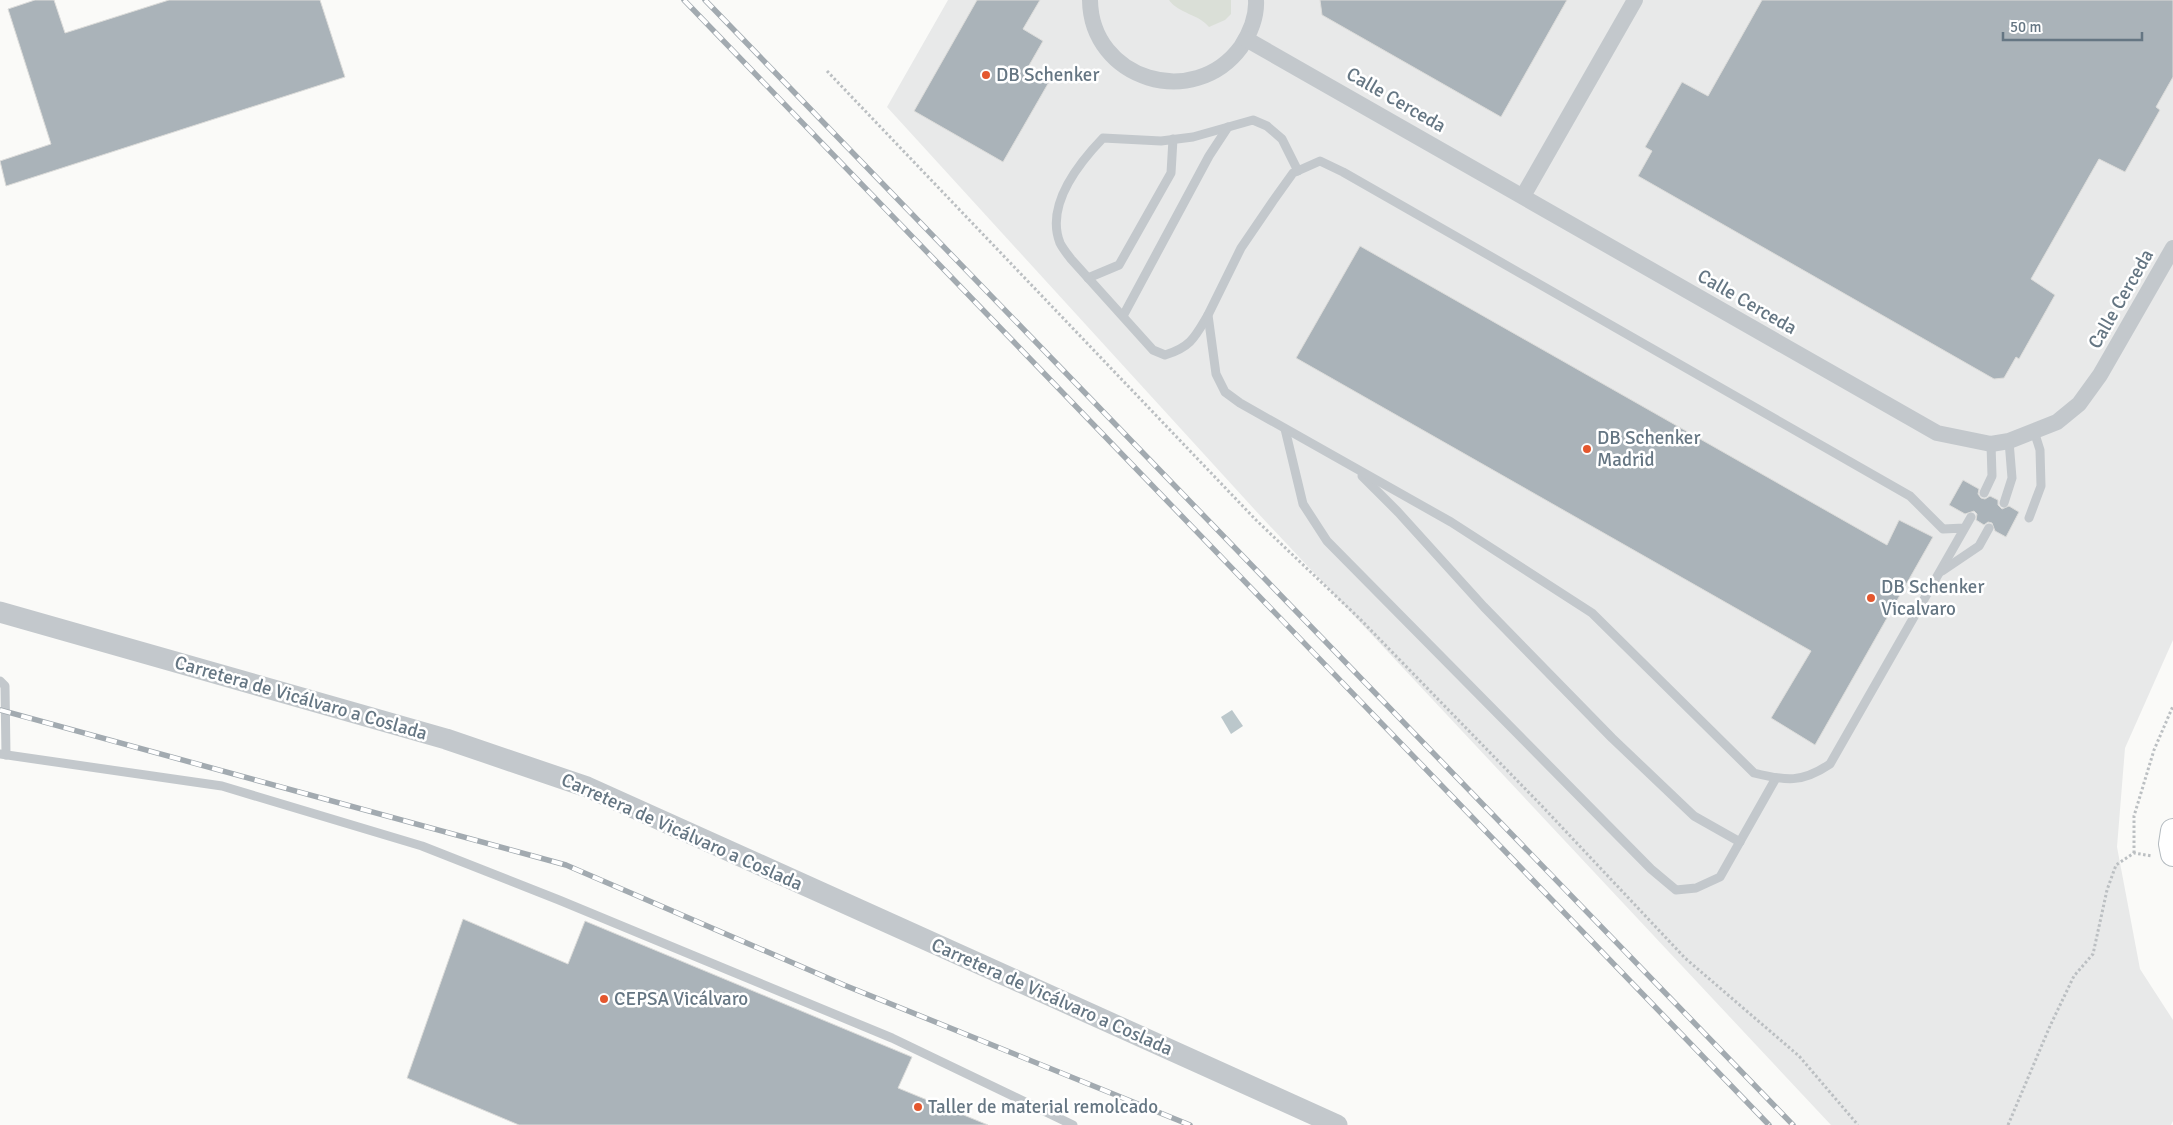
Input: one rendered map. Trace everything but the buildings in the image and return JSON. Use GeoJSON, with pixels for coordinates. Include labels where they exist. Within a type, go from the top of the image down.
{"type":"FeatureCollection","features":[{"type":"Feature","properties":{"kind":"street"},"geometry":{"type":"LineString","coordinates":[[1090,0],[1094,24],[1111,54],[1132,70],[1156,80],[1174,82],[1191,80],[1223,66],[1246,39],[1253,23],[1256,0]]}},
{"type":"Feature","properties":{"kind":"street"},"geometry":{"type":"LineString","coordinates":[[1523,196],[1635,0]]}},
{"type":"Feature","properties":{"kind":"street","name":"Calle Cerceda"},"geometry":{"type":"LineString","coordinates":[[1246,39],[1937,433],[1991,444],[2008,442],[2057,422],[2079,404],[2100,375],[2173,248]]}},
{"type":"Feature","properties":{"kind":"street","name":"Carretera de Vicálvaro a Coslada"},"geometry":{"type":"LineString","coordinates":[[0,612],[446,739],[586,787],[1337,1125]]}},
{"type":"Feature","properties":{"kind":"lane"},"geometry":{"type":"LineString","coordinates":[[1298,171],[1282,139],[1267,126],[1253,120],[1193,137],[1173,139],[1103,138],[1082,163],[1068,184],[1056,209],[1060,244],[1153,350],[1166,355],[1182,350],[1191,343],[1208,315],[1240,248],[1293,173],[1298,171],[1320,161],[1343,172],[1910,496],[1944,529],[1964,528]]}},
{"type":"Feature","properties":{"kind":"lane"},"geometry":{"type":"LineString","coordinates":[[1123,316],[1209,156],[1228,127]]}},
{"type":"Feature","properties":{"kind":"lane"},"geometry":{"type":"LineString","coordinates":[[1088,278],[1119,265],[1172,173],[1173,139]]}},
{"type":"Feature","properties":{"kind":"lane"},"geometry":{"type":"LineString","coordinates":[[1208,315],[1214,366],[1225,392],[1284,429],[1451,522],[1592,613],[1754,773],[1776,778],[1811,777],[1830,764],[1971,517]]}},
{"type":"Feature","properties":{"kind":"lane"},"geometry":{"type":"LineString","coordinates":[[1284,429],[1303,504],[1326,541],[1651,869],[1676,890],[1696,888],[1720,877],[1776,778]]}},
{"type":"Feature","properties":{"kind":"lane"},"geometry":{"type":"LineString","coordinates":[[2029,518],[2041,486],[2040,450],[2034,431]]}},
{"type":"Feature","properties":{"kind":"lane"},"geometry":{"type":"LineString","coordinates":[[2004,503],[2012,478],[2008,442]]}},
{"type":"Feature","properties":{"kind":"lane"},"geometry":{"type":"LineString","coordinates":[[1984,492],[1992,476],[1991,444]]}},
{"type":"Feature","properties":{"kind":"lane"},"geometry":{"type":"LineString","coordinates":[[1355,469],[1398,512],[1484,607],[1626,751],[1694,816],[1740,842]]}},
{"type":"Feature","properties":{"kind":"lane"},"geometry":{"type":"LineString","coordinates":[[1940,572],[1979,546],[1990,528]]}},
{"type":"Feature","properties":{"kind":"lane"},"geometry":{"type":"LineString","coordinates":[[0,681],[5,686],[3,754],[222,786],[422,846],[559,900],[892,1038],[1072,1125]]}},
{"type":"Feature","properties":{"kind":"path"},"geometry":{"type":"LineString","coordinates":[[827,72],[1256,520],[1367,626],[1686,958],[1799,1056],[1858,1125]]}},
{"type":"Feature","properties":{"kind":"path"},"geometry":{"type":"LineString","coordinates":[[2134,853],[2134,816],[2154,750],[2173,706]]}},
{"type":"Feature","properties":{"kind":"path"},"geometry":{"type":"LineString","coordinates":[[2008,1125],[2050,1026],[2074,976],[2093,954],[2116,865],[2134,853],[2154,856],[2172,843]]}},
{"type":"Feature","properties":{"kind":"shaded area"},"geometry":{"type":"Polygon","coordinates":[[[948,0],[2173,0],[2173,640],[2125,748],[2117,847],[2140,969],[2173,1020],[2173,1121],[2171,1125],[1831,1125],[1255,510],[887,107],[948,0]]]}},
{"type":"Feature","properties":{"kind":"shaded area"},"geometry":{"type":"Polygon","coordinates":[[[1169,0],[1231,0],[1231,14],[1225,20],[1209,27],[1200,19],[1173,5],[1169,0]]]}},
{"type":"Feature","properties":{"kind":"shaded area"},"geometry":{"type":"Polygon","coordinates":[[[1232,710],[1243,726],[1231,734],[1221,717],[1232,710]]]}},
{"type":"Feature","properties":{"kind":"railway"},"geometry":{"type":"LineString","coordinates":[[684,0],[1769,1125]]}},
{"type":"Feature","properties":{"kind":"railway"},"geometry":{"type":"LineString","coordinates":[[705,0],[1793,1125]]}},
{"type":"Feature","properties":{"kind":"railway"},"geometry":{"type":"LineString","coordinates":[[0,710],[566,865],[844,985],[1190,1125]]}},
{"type":"Feature","properties":{"kind":"place","name":"DB Schenker"},"geometry":{"type":"Point","coordinates":[986,75]}},
{"type":"Feature","properties":{"kind":"place","name":"DB Schenker Madrid"},"geometry":{"type":"Point","coordinates":[1587,449]}},
{"type":"Feature","properties":{"kind":"place","name":"DB Schenker Vicalvaro"},"geometry":{"type":"Point","coordinates":[1871,598]}},
{"type":"Feature","properties":{"kind":"place","name":"CEPSA Vicálvaro"},"geometry":{"type":"Point","coordinates":[604,999]}},
{"type":"Feature","properties":{"kind":"place","name":"Taller de material remolcado"},"geometry":{"type":"Point","coordinates":[918,1107]}}]}
